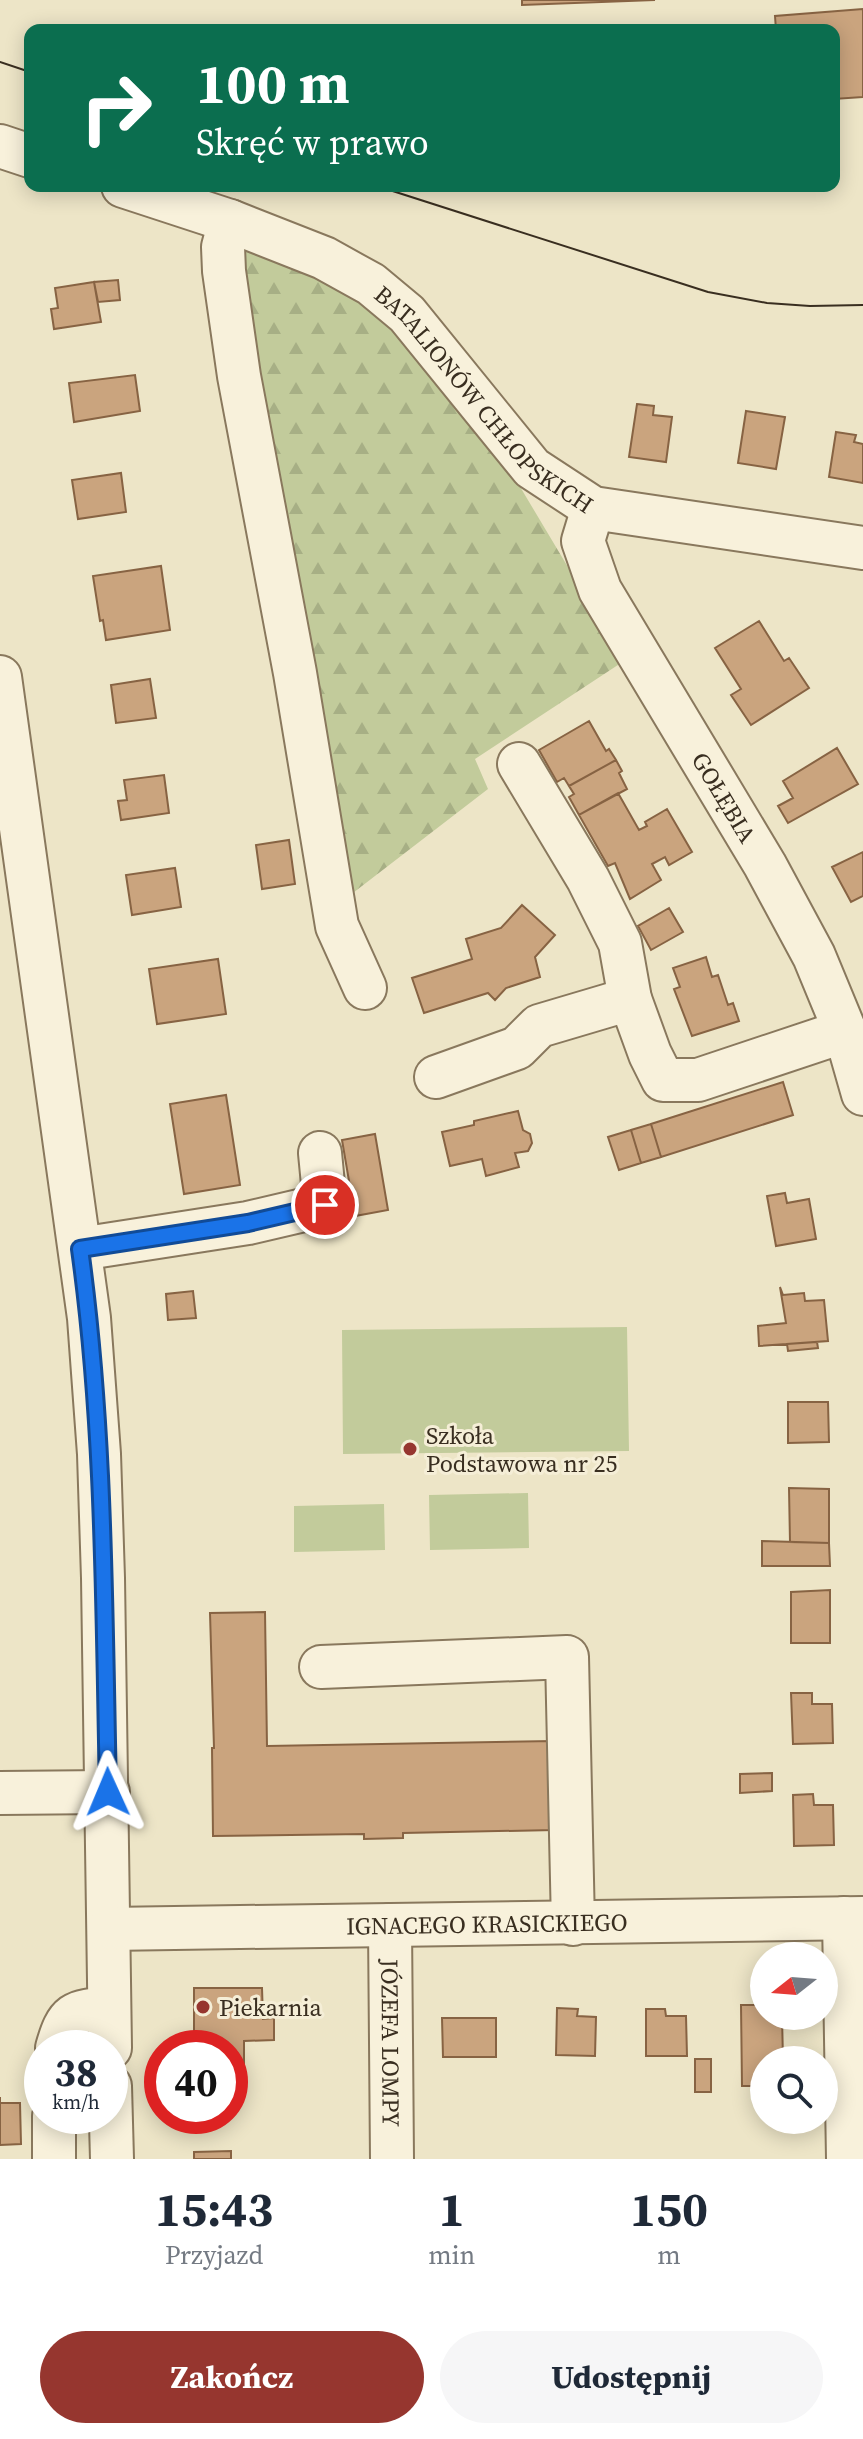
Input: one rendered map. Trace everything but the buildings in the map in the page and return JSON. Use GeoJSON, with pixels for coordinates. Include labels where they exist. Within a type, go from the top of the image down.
{"type":"FeatureCollection","features":[{"type":"Feature","properties":{"kind":"street"},"geometry":{"type":"LineString","coordinates":[[0,146],[24,154]]}},
{"type":"Feature","properties":{"kind":"street","name":"BATALIONÓW CHŁOPSKICH"},"geometry":{"type":"LineString","coordinates":[[141,192],[230,221],[324,258],[371,284],[407,314],[532,468],[593,508],[863,548]]}},
{"type":"Feature","properties":{"kind":"street"},"geometry":{"type":"LineString","coordinates":[[230,221],[223,247],[224,271],[239,376],[295,673],[337,926],[365,988]]}},
{"type":"Feature","properties":{"kind":"street","name":"GOŁĘBIA"},"geometry":{"type":"LineString","coordinates":[[593,508],[583,541],[600,590],[765,865],[814,956],[845,1031],[863,1094]]}},
{"type":"Feature","properties":{"kind":"street"},"geometry":{"type":"LineString","coordinates":[[0,677],[89,1318],[99,1454],[108,1792],[109,2028]]}},
{"type":"Feature","properties":{"kind":"street"},"geometry":{"type":"LineString","coordinates":[[519,764],[588,879],[620,943],[630,999],[663,1080],[698,1080],[845,1031]]}},
{"type":"Feature","properties":{"kind":"street"},"geometry":{"type":"LineString","coordinates":[[436,1077],[517,1048],[539,1026],[630,999]]}},
{"type":"Feature","properties":{"kind":"street"},"geometry":{"type":"LineString","coordinates":[[80,1249],[248,1223],[325,1205],[320,1153]]}},
{"type":"Feature","properties":{"kind":"street"},"geometry":{"type":"LineString","coordinates":[[321,1667],[567,1657],[573,1924]]}},
{"type":"Feature","properties":{"kind":"street"},"geometry":{"type":"LineString","coordinates":[[0,1793],[108,1792]]}},
{"type":"Feature","properties":{"kind":"street"},"geometry":{"type":"LineString","coordinates":[[848,2159],[854,1918]]}},
{"type":"Feature","properties":{"kind":"street","name":"IGNACEGO KRASICKIEGO"},"geometry":{"type":"LineString","coordinates":[[109,1929],[854,1918]]}},
{"type":"Feature","properties":{"kind":"street","name":"JÓZEFA LOMPY"},"geometry":{"type":"LineString","coordinates":[[390,1925],[392,2159]]}},
{"type":"Feature","properties":{"kind":"street"},"geometry":{"type":"LineString","coordinates":[[62,2030],[73,2014],[84,2010],[109,2028]]}},
{"type":"Feature","properties":{"kind":"street"},"geometry":{"type":"LineString","coordinates":[[54,2134],[54,2159]]}},
{"type":"Feature","properties":{"kind":"street"},"geometry":{"type":"LineString","coordinates":[[111,2134],[112,2159]]}},
{"type":"Feature","properties":{"kind":"green space"},"geometry":{"type":"Polygon","coordinates":[[[232,247],[256,249],[348,294],[427,360],[519,485],[624,661],[475,759],[488,789],[349,896],[232,247]]]}},
{"type":"Feature","properties":{"kind":"green space"},"geometry":{"type":"Polygon","coordinates":[[[627,1327],[629,1451],[343,1454],[342,1330],[627,1327]]]}},
{"type":"Feature","properties":{"kind":"green space"},"geometry":{"type":"Polygon","coordinates":[[[528,1493],[529,1548],[430,1550],[429,1495],[528,1493]]]}},
{"type":"Feature","properties":{"kind":"green space"},"geometry":{"type":"Polygon","coordinates":[[[384,1504],[385,1550],[294,1552],[294,1506],[384,1504]]]}},
{"type":"Feature","properties":{"kind":"tram line"},"geometry":{"type":"LineString","coordinates":[[0,62],[24,70]]}},
{"type":"Feature","properties":{"kind":"tram line"},"geometry":{"type":"LineString","coordinates":[[396,192],[708,292],[767,303],[863,305]]}},
{"type":"Feature","properties":{"kind":"place","name":"Szkoła Podstawowa nr 25"},"geometry":{"type":"Point","coordinates":[410,1449]}},
{"type":"Feature","properties":{"kind":"place","name":"Piekarnia"},"geometry":{"type":"Point","coordinates":[203,2007]}},
{"type":"Feature","properties":{"kind":"route"},"geometry":{"type":"LineString","coordinates":[[108,1792],[99,1454],[89,1318],[80,1249],[248,1223],[325,1205]]}}]}
